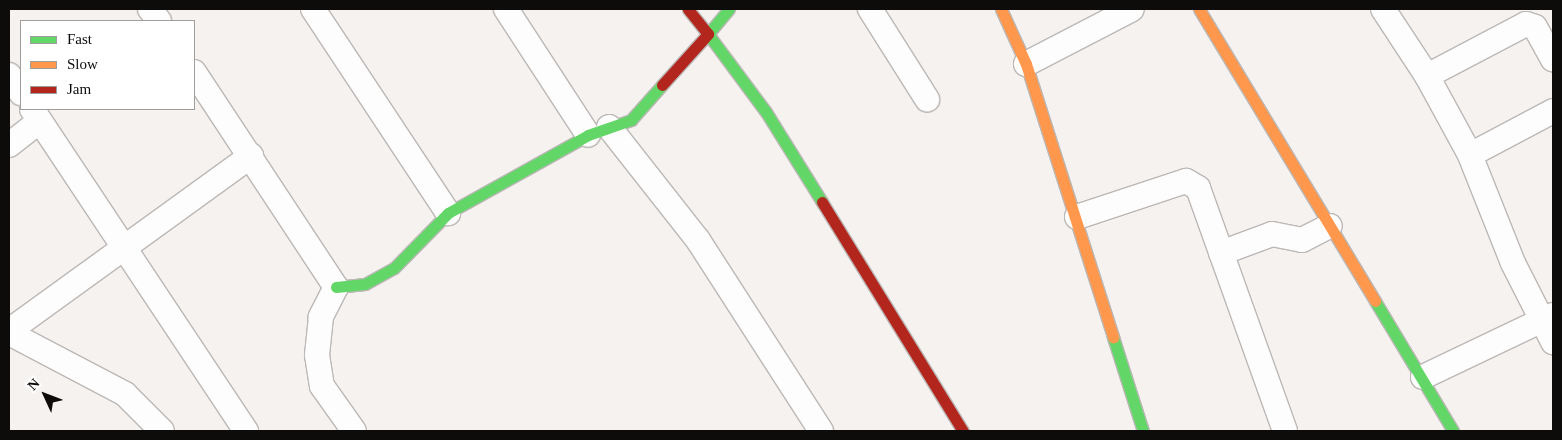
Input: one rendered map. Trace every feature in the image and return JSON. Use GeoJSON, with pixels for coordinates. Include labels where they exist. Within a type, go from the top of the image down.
{"type":"FeatureCollection","features":[{"type":"Feature","properties":{"kind":"street"},"geometry":{"type":"LineString","coordinates":[[150,9],[158,20]]}},
{"type":"Feature","properties":{"kind":"street"},"geometry":{"type":"LineString","coordinates":[[313,9],[448,213]]}},
{"type":"Feature","properties":{"kind":"street"},"geometry":{"type":"LineString","coordinates":[[506,9],[599,131],[698,240],[821,431]]}},
{"type":"Feature","properties":{"kind":"street"},"geometry":{"type":"LineString","coordinates":[[688,9],[766,112],[962,431]]}},
{"type":"Feature","properties":{"kind":"street"},"geometry":{"type":"LineString","coordinates":[[336,287],[365,284],[394,268],[448,213],[599,131],[631,120],[729,9]]}},
{"type":"Feature","properties":{"kind":"street"},"geometry":{"type":"LineString","coordinates":[[870,9],[927,99]]}},
{"type":"Feature","properties":{"kind":"street"},"geometry":{"type":"LineString","coordinates":[[1001,9],[1026,64],[1077,217],[1143,431]]}},
{"type":"Feature","properties":{"kind":"street"},"geometry":{"type":"LineString","coordinates":[[1026,64],[1132,9]]}},
{"type":"Feature","properties":{"kind":"street"},"geometry":{"type":"LineString","coordinates":[[1383,9],[1427,76],[1470,154],[1550,327],[1423,377]]}},
{"type":"Feature","properties":{"kind":"street"},"geometry":{"type":"LineString","coordinates":[[1208,13],[1330,226],[1423,377],[1453,431]]}},
{"type":"Feature","properties":{"kind":"street"},"geometry":{"type":"LineString","coordinates":[[1427,76],[1526,24],[1535,27],[1553,59]]}},
{"type":"Feature","properties":{"kind":"street"},"geometry":{"type":"LineString","coordinates":[[195,73],[336,287]]}},
{"type":"Feature","properties":{"kind":"street"},"geometry":{"type":"LineString","coordinates":[[9,75],[20,92]]}},
{"type":"Feature","properties":{"kind":"street"},"geometry":{"type":"LineString","coordinates":[[1470,154],[1553,111]]}},
{"type":"Feature","properties":{"kind":"street"},"geometry":{"type":"LineString","coordinates":[[9,145],[36,115],[246,431]]}},
{"type":"Feature","properties":{"kind":"street"},"geometry":{"type":"LineString","coordinates":[[162,431],[125,394],[9,332],[122,245],[251,156]]}},
{"type":"Feature","properties":{"kind":"street"},"geometry":{"type":"LineString","coordinates":[[1077,217],[1186,181],[1198,188],[1285,431]]}},
{"type":"Feature","properties":{"kind":"street"},"geometry":{"type":"LineString","coordinates":[[1221,253],[1272,234],[1302,240],[1330,226]]}},
{"type":"Feature","properties":{"kind":"street"},"geometry":{"type":"LineString","coordinates":[[336,287],[321,317],[317,355],[322,386],[354,431]]}},
{"type":"Feature","properties":{"kind":"traffic: fast"},"geometry":{"type":"LineString","coordinates":[[729,9],[708,34],[766,112],[822,202]]}},
{"type":"Feature","properties":{"kind":"traffic: fast"},"geometry":{"type":"LineString","coordinates":[[336,287],[365,284],[394,268],[448,213],[588,135],[631,120],[662,85]]}},
{"type":"Feature","properties":{"kind":"traffic: fast"},"geometry":{"type":"LineString","coordinates":[[1375,301],[1453,431]]}},
{"type":"Feature","properties":{"kind":"traffic: fast"},"geometry":{"type":"LineString","coordinates":[[1113,337],[1143,431]]}},
{"type":"Feature","properties":{"kind":"traffic: slow"},"geometry":{"type":"LineString","coordinates":[[1001,9],[1026,64],[1113,337]]}},
{"type":"Feature","properties":{"kind":"traffic: slow"},"geometry":{"type":"LineString","coordinates":[[1199,9],[1375,301]]}},
{"type":"Feature","properties":{"kind":"traffic: jam"},"geometry":{"type":"LineString","coordinates":[[662,85],[708,34],[688,9]]}},
{"type":"Feature","properties":{"kind":"traffic: jam"},"geometry":{"type":"LineString","coordinates":[[822,202],[963,431]]}}]}
